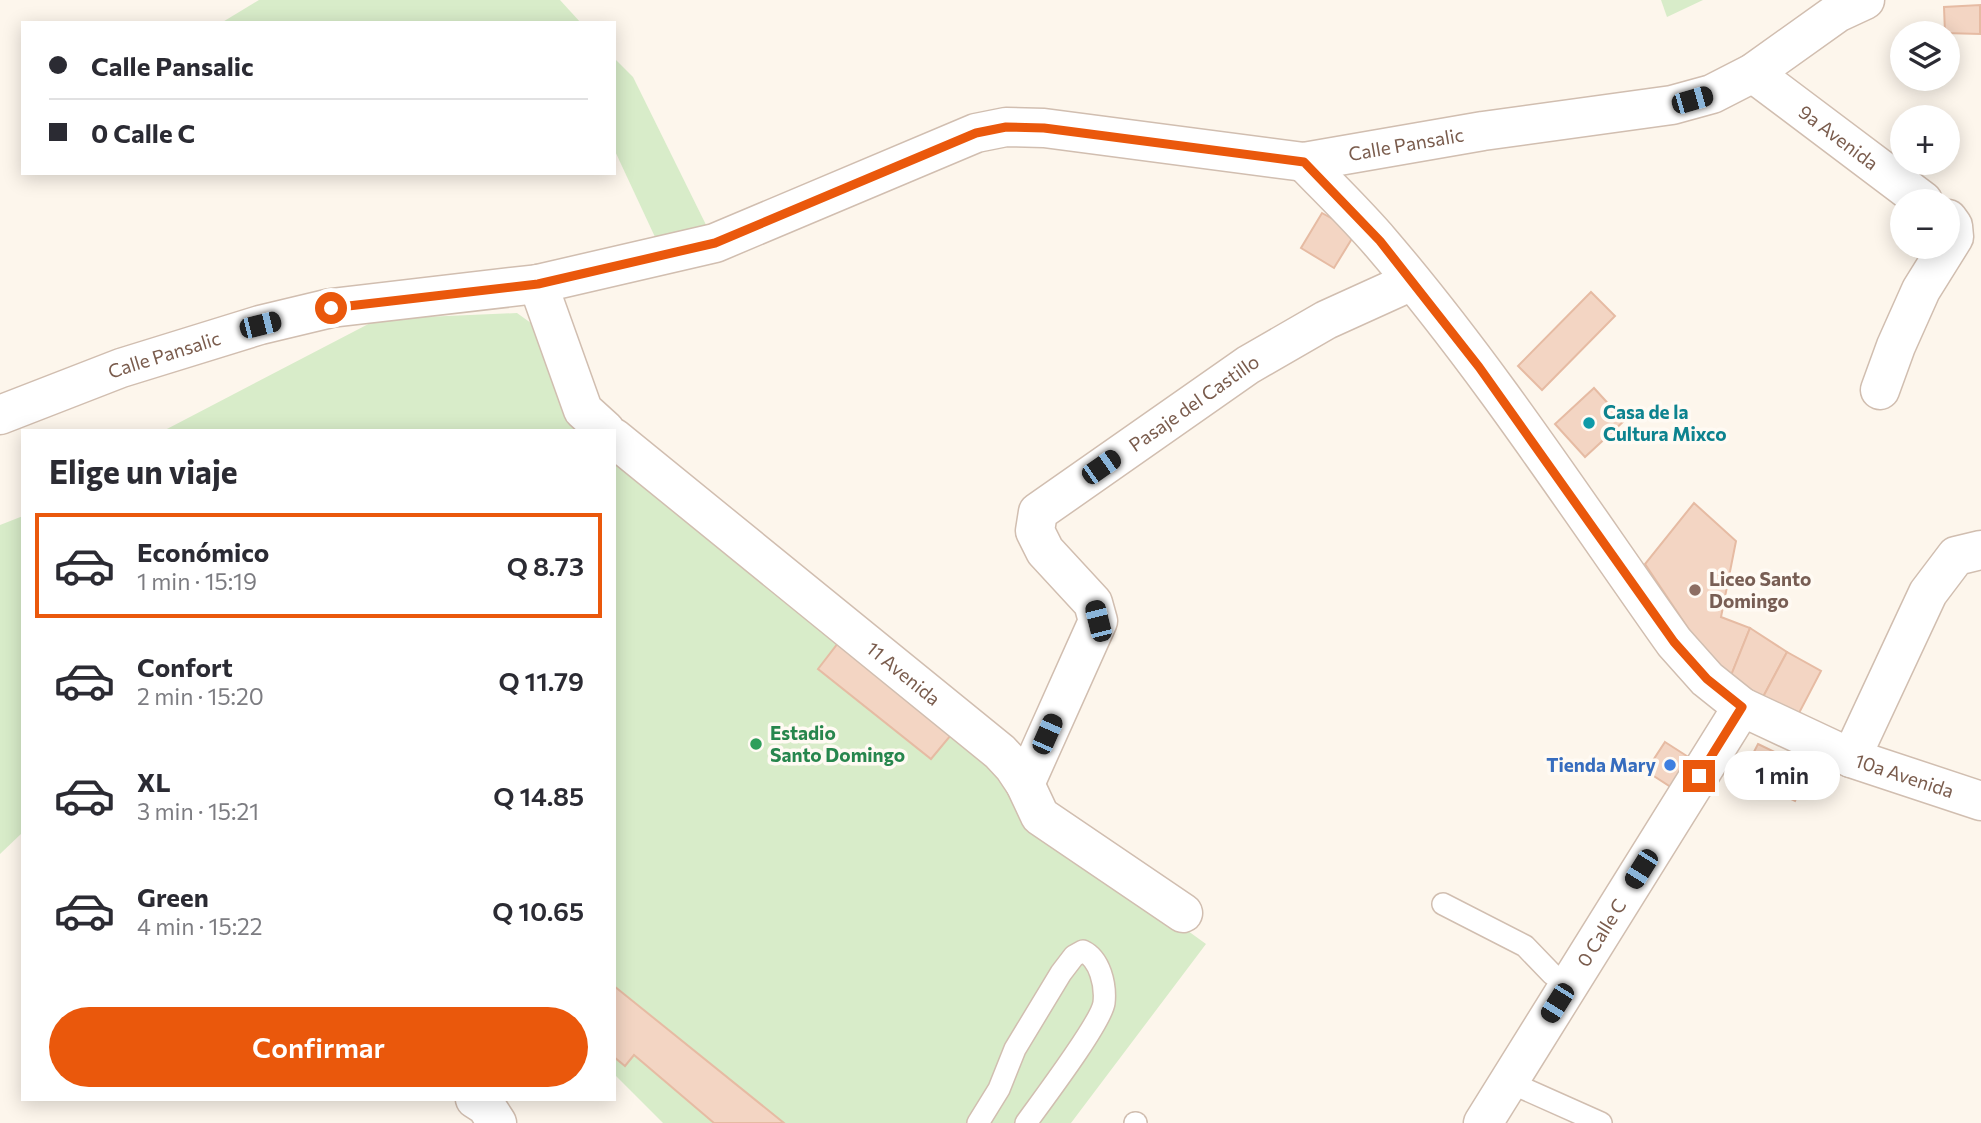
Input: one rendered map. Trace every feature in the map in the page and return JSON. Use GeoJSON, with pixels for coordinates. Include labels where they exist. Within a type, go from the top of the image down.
{"type":"FeatureCollection","features":[{"type":"Feature","properties":{"kind":"street","name":"Calle Pansalic"},"geometry":{"type":"LineString","coordinates":[[0,415],[121,368],[260,325],[331,308],[538,284],[715,243],[976,133],[1006,127],[1044,128],[1304,162],[1483,131],[1672,105],[1712,94],[1753,73],[1837,13],[1865,0]]}},
{"type":"Feature","properties":{"kind":"street","name":"9a Avenida"},"geometry":{"type":"LineString","coordinates":[[1753,73],[1907,189]]}},
{"type":"Feature","properties":{"kind":"street","name":"10a Avenida"},"geometry":{"type":"LineString","coordinates":[[1304,162],[1380,241],[1412,281],[1479,367],[1674,642],[1707,679],[1742,707],[1851,758],[1981,800]]}},
{"type":"Feature","properties":{"kind":"street"},"geometry":{"type":"LineString","coordinates":[[1880,390],[1921,290],[1940,259]]}},
{"type":"Feature","properties":{"kind":"street","name":"Pasaje del Castillo"},"geometry":{"type":"LineString","coordinates":[[1025,784],[1098,621],[1093,603],[1045,551],[1035,531],[1038,512],[1248,365],[1326,320],[1412,281]]}},
{"type":"Feature","properties":{"kind":"street"},"geometry":{"type":"LineString","coordinates":[[538,284],[583,410],[604,429]]}},
{"type":"Feature","properties":{"kind":"street","name":"11 Avenida"},"geometry":{"type":"LineString","coordinates":[[616,440],[999,752],[1025,784],[1040,816],[1183,913]]}},
{"type":"Feature","properties":{"kind":"street"},"geometry":{"type":"LineString","coordinates":[[1851,758],[1928,593],[1956,556],[1981,550]]}},
{"type":"Feature","properties":{"kind":"street","name":"0 Calle C"},"geometry":{"type":"LineString","coordinates":[[1483,1123],[1742,707]]}},
{"type":"Feature","properties":{"kind":"street"},"geometry":{"type":"LineString","coordinates":[[478,1101],[486,1106],[497,1123]]}},
{"type":"Feature","properties":{"kind":"lane"},"geometry":{"type":"LineString","coordinates":[[1443,905],[1525,946],[1552,974],[1569,984]]}},
{"type":"Feature","properties":{"kind":"lane"},"geometry":{"type":"LineString","coordinates":[[978,1123],[999,1089],[1015,1049],[1060,973],[1074,956],[1083,951],[1091,955],[1097,964],[1102,977],[1104,1005],[1026,1123]]}},
{"type":"Feature","properties":{"kind":"lane"},"geometry":{"type":"LineString","coordinates":[[1508,1082],[1601,1123]]}},
{"type":"Feature","properties":{"kind":"green space"},"geometry":{"type":"Polygon","coordinates":[[[259,0],[560,0],[579,21],[224,21],[259,0]]]}},
{"type":"Feature","properties":{"kind":"green space"},"geometry":{"type":"Polygon","coordinates":[[[1661,0],[1703,0],[1667,17],[1661,0]]]}},
{"type":"Feature","properties":{"kind":"green space"},"geometry":{"type":"Polygon","coordinates":[[[616,60],[633,77],[713,239],[655,237],[616,153],[616,60]]]}},
{"type":"Feature","properties":{"kind":"green space"},"geometry":{"type":"Polygon","coordinates":[[[517,313],[549,336],[597,408],[1016,757],[1046,828],[1206,944],[1071,1123],[663,1123],[616,1076],[616,429],[167,429],[378,319],[517,313]]]}},
{"type":"Feature","properties":{"kind":"green space"},"geometry":{"type":"Polygon","coordinates":[[[21,517],[21,834],[0,854],[0,525],[21,517]]]}},
{"type":"Feature","properties":{"kind":"building"},"geometry":{"type":"Polygon","coordinates":[[[1980,5],[1980,34],[1960,33],[1960,21],[1945,21],[1944,7],[1980,5]]]}},
{"type":"Feature","properties":{"kind":"building"},"geometry":{"type":"Polygon","coordinates":[[[1322,213],[1356,232],[1334,268],[1301,248],[1322,213]]]}},
{"type":"Feature","properties":{"kind":"building"},"geometry":{"type":"Polygon","coordinates":[[[1591,292],[1615,316],[1542,390],[1518,366],[1591,292]]]}},
{"type":"Feature","properties":{"kind":"building","name":"Casa de la Cultura Mixco"},"geometry":{"type":"Polygon","coordinates":[[[1594,388],[1624,421],[1585,457],[1555,424],[1594,388]]]}},
{"type":"Feature","properties":{"kind":"building","name":"Liceo Santo Domingo"},"geometry":{"type":"Polygon","coordinates":[[[1694,503],[1736,541],[1721,617],[1750,628],[1730,678],[1700,646],[1645,564],[1694,503]]]}},
{"type":"Feature","properties":{"kind":"building"},"geometry":{"type":"Polygon","coordinates":[[[1750,628],[1787,652],[1763,697],[1730,678],[1750,628]]]}},
{"type":"Feature","properties":{"kind":"building"},"geometry":{"type":"Polygon","coordinates":[[[842,638],[956,729],[931,759],[818,669],[842,638]]]}},
{"type":"Feature","properties":{"kind":"building"},"geometry":{"type":"Polygon","coordinates":[[[1787,652],[1821,671],[1798,715],[1763,697],[1787,652]]]}},
{"type":"Feature","properties":{"kind":"building","name":"Tienda Mary"},"geometry":{"type":"Polygon","coordinates":[[[1665,742],[1693,760],[1674,789],[1646,771],[1665,742]]]}},
{"type":"Feature","properties":{"kind":"building"},"geometry":{"type":"Polygon","coordinates":[[[1758,744],[1810,769],[1795,801],[1742,775],[1758,744]]]}},
{"type":"Feature","properties":{"kind":"building"},"geometry":{"type":"Polygon","coordinates":[[[616,988],[784,1123],[714,1123],[634,1055],[625,1066],[616,1059],[616,988]]]}},
{"type":"Feature","properties":{"kind":"place","name":"Casa de la Cultura Mixco"},"geometry":{"type":"Point","coordinates":[1589,423]}},
{"type":"Feature","properties":{"kind":"place","name":"Liceo Santo Domingo"},"geometry":{"type":"Point","coordinates":[1695,590]}},
{"type":"Feature","properties":{"kind":"place","name":"Estadio Santo Domingo"},"geometry":{"type":"Point","coordinates":[756,744]}},
{"type":"Feature","properties":{"kind":"place","name":"Tienda Mary"},"geometry":{"type":"Point","coordinates":[1670,765]}},
{"type":"Feature","properties":{"kind":"route"},"geometry":{"type":"LineString","coordinates":[[331,308],[538,284],[715,243],[976,133],[1006,127],[1044,128],[1304,162],[1380,241],[1479,367],[1674,642],[1707,679],[1742,707],[1699,776]]}}]}
